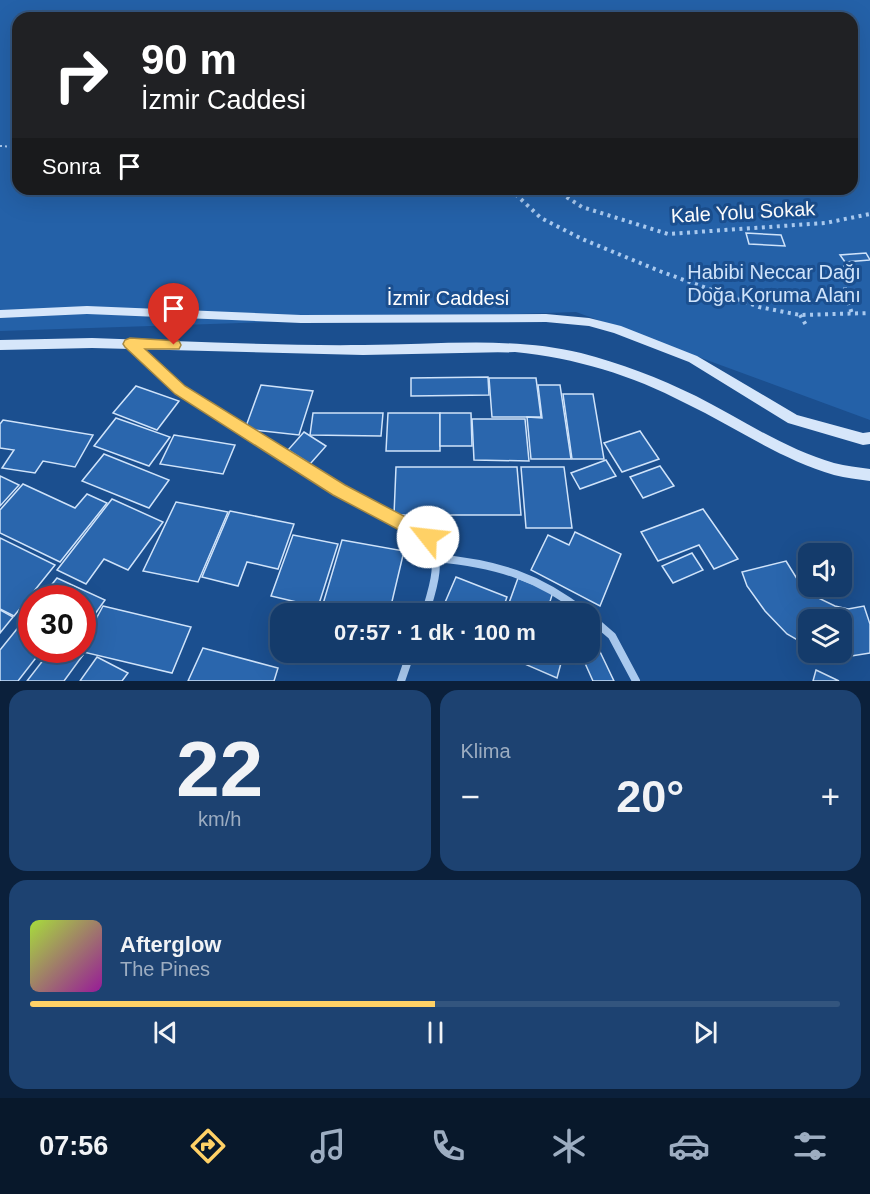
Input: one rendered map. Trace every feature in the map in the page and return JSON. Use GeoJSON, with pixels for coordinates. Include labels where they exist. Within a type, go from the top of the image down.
{"type":"FeatureCollection","features":[{"type":"Feature","properties":{"kind":"street","name":"İzmir Caddesi"},"geometry":{"type":"LineString","coordinates":[[0,314],[87,310],[301,319],[546,318],[589,322],[617,329],[693,359],[793,419],[863,439],[870,438]]}},
{"type":"Feature","properties":{"kind":"street"},"geometry":{"type":"LineString","coordinates":[[0,345],[130,344],[285,349],[515,347],[550,349],[639,376],[794,453],[834,469],[870,476]]}},
{"type":"Feature","properties":{"kind":"street"},"geometry":{"type":"LineString","coordinates":[[130,344],[189,396],[339,490],[428,537],[435,546],[437,558],[436,574],[428,603]]}},
{"type":"Feature","properties":{"kind":"street"},"geometry":{"type":"LineString","coordinates":[[437,558],[480,561],[525,574],[574,603]]}},
{"type":"Feature","properties":{"kind":"street"},"geometry":{"type":"LineString","coordinates":[[600,625],[612,636],[636,681]]}},
{"type":"Feature","properties":{"kind":"street"},"geometry":{"type":"LineString","coordinates":[[401,681],[407,663]]}},
{"type":"Feature","properties":{"kind":"path"},"geometry":{"type":"LineString","coordinates":[[517,195],[542,218],[582,239],[662,272],[759,307],[800,315],[870,313]]}},
{"type":"Feature","properties":{"kind":"path","name":"Kale Yolu Sokak"},"geometry":{"type":"LineString","coordinates":[[563,195],[582,207],[668,234],[825,223],[870,214]]}},
{"type":"Feature","properties":{"kind":"path"},"geometry":{"type":"LineString","coordinates":[[845,265],[845,291],[852,314]]}},
{"type":"Feature","properties":{"kind":"path"},"geometry":{"type":"LineString","coordinates":[[800,315],[806,325]]}},
{"type":"Feature","properties":{"kind":"green space","name":"Habibi Neccar Dağı Doğa Koruma Alanı"},"geometry":{"type":"Polygon","coordinates":[[[0,0],[870,0],[870,420],[576,312],[0,331],[0,0]]]}},
{"type":"Feature","properties":{"kind":"building"},"geometry":{"type":"Polygon","coordinates":[[[746,233],[781,235],[785,246],[749,244],[746,233]]]}},
{"type":"Feature","properties":{"kind":"building"},"geometry":{"type":"Polygon","coordinates":[[[866,253],[870,260],[845,262],[840,255],[866,253]]]}},
{"type":"Feature","properties":{"kind":"building"},"geometry":{"type":"Polygon","coordinates":[[[488,377],[489,395],[411,396],[411,378],[488,377]]]}},
{"type":"Feature","properties":{"kind":"building"},"geometry":{"type":"Polygon","coordinates":[[[489,378],[536,378],[541,417],[492,417],[489,378]]]}},
{"type":"Feature","properties":{"kind":"building"},"geometry":{"type":"Polygon","coordinates":[[[261,385],[313,391],[299,435],[245,429],[261,385]]]}},
{"type":"Feature","properties":{"kind":"building"},"geometry":{"type":"Polygon","coordinates":[[[538,385],[560,385],[571,459],[531,459],[527,417],[542,418],[538,385]]]}},
{"type":"Feature","properties":{"kind":"building"},"geometry":{"type":"Polygon","coordinates":[[[136,386],[179,401],[157,430],[113,413],[136,386]]]}},
{"type":"Feature","properties":{"kind":"building"},"geometry":{"type":"Polygon","coordinates":[[[563,394],[593,394],[604,459],[572,459],[563,394]]]}},
{"type":"Feature","properties":{"kind":"building"},"geometry":{"type":"Polygon","coordinates":[[[313,413],[383,413],[381,436],[310,435],[313,413]]]}},
{"type":"Feature","properties":{"kind":"building"},"geometry":{"type":"Polygon","coordinates":[[[388,413],[440,413],[440,451],[386,451],[388,413]]]}},
{"type":"Feature","properties":{"kind":"building"},"geometry":{"type":"Polygon","coordinates":[[[440,413],[471,413],[472,446],[440,446],[440,413]]]}},
{"type":"Feature","properties":{"kind":"building"},"geometry":{"type":"Polygon","coordinates":[[[116,418],[170,437],[149,466],[94,446],[116,418]]]}},
{"type":"Feature","properties":{"kind":"building"},"geometry":{"type":"Polygon","coordinates":[[[472,419],[525,419],[529,461],[474,460],[472,419]]]}},
{"type":"Feature","properties":{"kind":"building"},"geometry":{"type":"Polygon","coordinates":[[[3,420],[93,435],[75,467],[43,461],[35,473],[2,468],[14,450],[0,448],[0,424],[3,420]]]}},
{"type":"Feature","properties":{"kind":"building"},"geometry":{"type":"Polygon","coordinates":[[[640,431],[659,459],[622,472],[604,443],[640,431]]]}},
{"type":"Feature","properties":{"kind":"building"},"geometry":{"type":"Polygon","coordinates":[[[304,432],[326,446],[310,464],[288,450],[304,432]]]}},
{"type":"Feature","properties":{"kind":"building"},"geometry":{"type":"Polygon","coordinates":[[[174,435],[235,445],[223,474],[160,464],[174,435]]]}},
{"type":"Feature","properties":{"kind":"building"},"geometry":{"type":"Polygon","coordinates":[[[104,454],[169,480],[149,508],[82,481],[104,454]]]}},
{"type":"Feature","properties":{"kind":"building"},"geometry":{"type":"Polygon","coordinates":[[[606,460],[616,476],[580,489],[571,473],[606,460]]]}},
{"type":"Feature","properties":{"kind":"building"},"geometry":{"type":"Polygon","coordinates":[[[660,466],[674,486],[643,498],[630,477],[660,466]]]}},
{"type":"Feature","properties":{"kind":"building"},"geometry":{"type":"Polygon","coordinates":[[[396,467],[517,467],[521,515],[394,515],[396,467]]]}},
{"type":"Feature","properties":{"kind":"building"},"geometry":{"type":"Polygon","coordinates":[[[521,467],[564,467],[572,528],[526,528],[521,467]]]}},
{"type":"Feature","properties":{"kind":"building"},"geometry":{"type":"Polygon","coordinates":[[[0,476],[19,485],[0,506],[0,476]]]}},
{"type":"Feature","properties":{"kind":"building"},"geometry":{"type":"Polygon","coordinates":[[[23,484],[75,508],[87,494],[107,503],[60,562],[0,533],[0,510],[23,484]]]}},
{"type":"Feature","properties":{"kind":"building"},"geometry":{"type":"Polygon","coordinates":[[[112,499],[163,522],[128,570],[104,559],[86,584],[57,570],[112,499]]]}},
{"type":"Feature","properties":{"kind":"building"},"geometry":{"type":"Polygon","coordinates":[[[176,502],[228,512],[198,582],[143,571],[176,502]]]}},
{"type":"Feature","properties":{"kind":"building"},"geometry":{"type":"Polygon","coordinates":[[[703,509],[738,559],[714,569],[699,545],[658,561],[641,532],[703,509]]]}},
{"type":"Feature","properties":{"kind":"building"},"geometry":{"type":"Polygon","coordinates":[[[230,511],[294,524],[278,569],[247,562],[238,586],[202,577],[230,511]]]}},
{"type":"Feature","properties":{"kind":"building"},"geometry":{"type":"Polygon","coordinates":[[[575,532],[621,554],[600,606],[600,603],[594,603],[531,570],[548,535],[569,545],[575,532]]]}},
{"type":"Feature","properties":{"kind":"building"},"geometry":{"type":"Polygon","coordinates":[[[293,535],[338,544],[319,603],[301,603],[271,596],[293,535]]]}},
{"type":"Feature","properties":{"kind":"building"},"geometry":{"type":"Polygon","coordinates":[[[0,538],[55,565],[39,585],[18,585],[18,611],[14,616],[0,609],[0,538]]]}},
{"type":"Feature","properties":{"kind":"building"},"geometry":{"type":"Polygon","coordinates":[[[342,540],[404,551],[392,603],[323,603],[342,540]]]}},
{"type":"Feature","properties":{"kind":"building"},"geometry":{"type":"Polygon","coordinates":[[[692,553],[703,570],[673,583],[662,566],[692,553]]]}},
{"type":"Feature","properties":{"kind":"building"},"geometry":{"type":"Polygon","coordinates":[[[786,561],[798,580],[798,597],[816,597],[848,609],[798,609],[798,640],[787,634],[765,611],[747,586],[742,572],[786,561]]]}},
{"type":"Feature","properties":{"kind":"building"},"geometry":{"type":"Polygon","coordinates":[[[456,577],[507,597],[505,603],[445,603],[456,577]]]}},
{"type":"Feature","properties":{"kind":"building"},"geometry":{"type":"Polygon","coordinates":[[[57,578],[72,585],[51,585],[57,578]]]}},
{"type":"Feature","properties":{"kind":"building"},"geometry":{"type":"Polygon","coordinates":[[[518,578],[553,592],[550,603],[509,603],[518,578]]]}},
{"type":"Feature","properties":{"kind":"building"},"geometry":{"type":"Polygon","coordinates":[[[96,596],[105,600],[96,613],[96,596]]]}},
{"type":"Feature","properties":{"kind":"building"},"geometry":{"type":"Polygon","coordinates":[[[103,606],[191,627],[172,673],[96,655],[96,619],[103,606]]]}},
{"type":"Feature","properties":{"kind":"building"},"geometry":{"type":"Polygon","coordinates":[[[864,606],[870,624],[870,653],[852,656],[852,609],[848,609],[864,606]]]}},
{"type":"Feature","properties":{"kind":"building"},"geometry":{"type":"Polygon","coordinates":[[[0,610],[13,617],[0,633],[0,610]]]}},
{"type":"Feature","properties":{"kind":"building"},"geometry":{"type":"Polygon","coordinates":[[[18,628],[18,663],[32,663],[18,681],[0,681],[0,650],[18,628]]]}},
{"type":"Feature","properties":{"kind":"building"},"geometry":{"type":"Polygon","coordinates":[[[203,648],[278,668],[274,681],[188,681],[203,648]]]}},
{"type":"Feature","properties":{"kind":"building"},"geometry":{"type":"Polygon","coordinates":[[[600,652],[614,681],[593,681],[585,663],[600,663],[600,652]]]}},
{"type":"Feature","properties":{"kind":"building"},"geometry":{"type":"Polygon","coordinates":[[[96,658],[128,673],[122,681],[80,681],[93,663],[96,663],[96,658]]]}},
{"type":"Feature","properties":{"kind":"building"},"geometry":{"type":"Polygon","coordinates":[[[41,663],[77,663],[64,681],[27,681],[41,663]]]}},
{"type":"Feature","properties":{"kind":"building"},"geometry":{"type":"Polygon","coordinates":[[[522,663],[561,663],[557,678],[522,663]]]}},
{"type":"Feature","properties":{"kind":"building"},"geometry":{"type":"Polygon","coordinates":[[[816,670],[839,681],[813,681],[816,670]]]}},
{"type":"Feature","properties":{"kind":"route"},"geometry":{"type":"LineString","coordinates":[[174,345],[130,344],[180,390],[257,440],[339,490],[428,537]]}}]}
